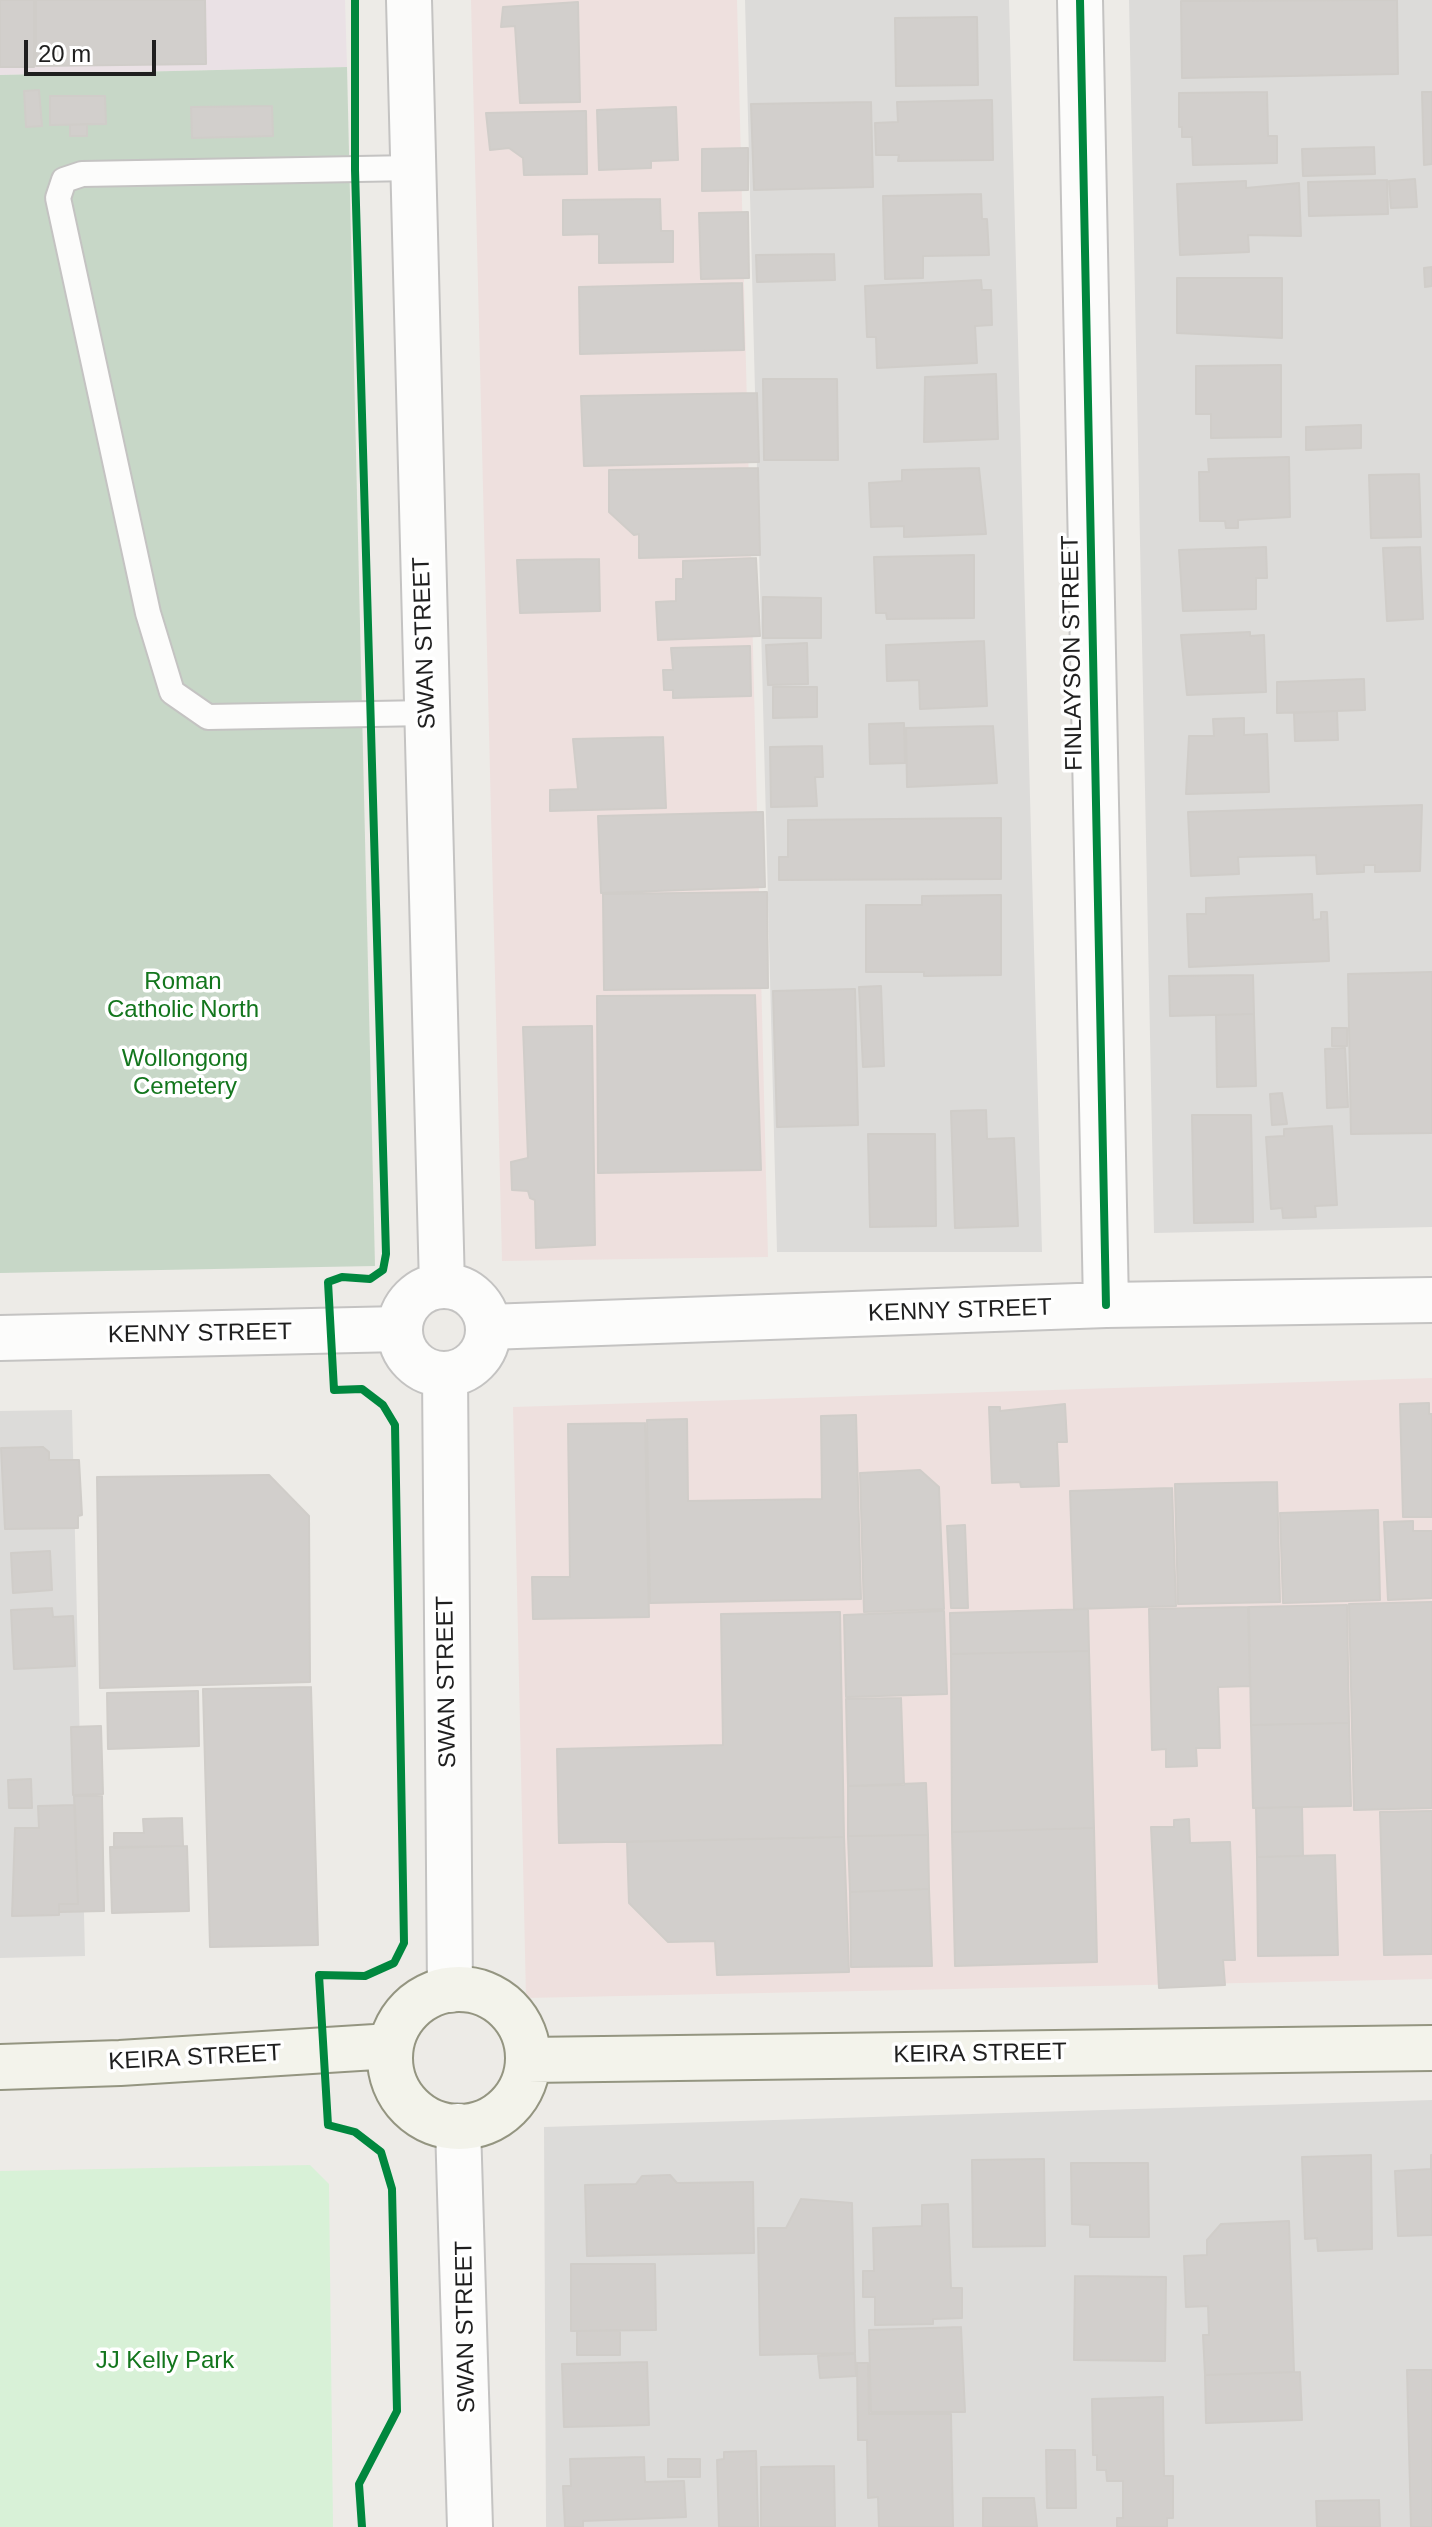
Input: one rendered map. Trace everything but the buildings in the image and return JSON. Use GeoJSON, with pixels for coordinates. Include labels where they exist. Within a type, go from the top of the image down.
{"type":"FeatureCollection","features":[{"type":"Feature","properties":{"kind":"main road"},"geometry":{"type":"LineString","coordinates":[[440,1991],[482,1993],[503,2005],[525,2036],[528,2060],[524,2084],[511,2105],[493,2119],[472,2127],[436,2124],[415,2112],[396,2089],[390,2065],[391,2046],[399,2023],[417,2003],[440,1991]]}},
{"type":"Feature","properties":{"kind":"main road","name":"KEIRA STREET"},"geometry":{"type":"LineString","coordinates":[[0,2067],[120,2063],[391,2046]]}},
{"type":"Feature","properties":{"kind":"main road","name":"KEIRA STREET"},"geometry":{"type":"LineString","coordinates":[[528,2060],[1432,2048]]}},
{"type":"Feature","properties":{"kind":"street","name":"SWAN STREET"},"geometry":{"type":"LineString","coordinates":[[409,0],[442,1286]]}},
{"type":"Feature","properties":{"kind":"street","name":"FINLAYSON STREET"},"geometry":{"type":"LineString","coordinates":[[1080,0],[1106,1305]]}},
{"type":"Feature","properties":{"kind":"street"},"geometry":{"type":"LineString","coordinates":[[442,1286],[465,1290],[485,1313],[488,1327],[481,1354],[471,1365],[445,1374],[418,1366],[408,1356],[400,1329],[410,1301],[421,1291],[442,1286]]}},
{"type":"Feature","properties":{"kind":"street","name":"KENNY STREET"},"geometry":{"type":"LineString","coordinates":[[488,1327],[1106,1305],[1432,1300]]}},
{"type":"Feature","properties":{"kind":"street","name":"KENNY STREET"},"geometry":{"type":"LineString","coordinates":[[0,1338],[400,1329]]}},
{"type":"Feature","properties":{"kind":"street","name":"SWAN STREET"},"geometry":{"type":"LineString","coordinates":[[445,1374],[450,1990]]}},
{"type":"Feature","properties":{"kind":"street","name":"SWAN STREET"},"geometry":{"type":"LineString","coordinates":[[458,2126],[470,2527]]}},
{"type":"Feature","properties":{"kind":"lane"},"geometry":{"type":"LineString","coordinates":[[413,168],[82,174],[64,180],[58,198],[148,613],[172,692],[208,717],[427,713]]}},
{"type":"Feature","properties":{"kind":"shaded area"},"geometry":{"type":"Polygon","coordinates":[[[0,0],[345,0],[347,67],[0,75],[0,0]]]}},
{"type":"Feature","properties":{"kind":"shaded area"},"geometry":{"type":"Polygon","coordinates":[[[471,0],[737,0],[768,1257],[502,1261],[471,0]]]}},
{"type":"Feature","properties":{"kind":"shaded area"},"geometry":{"type":"Polygon","coordinates":[[[745,0],[1009,0],[1042,1252],[777,1252],[745,0]]]}},
{"type":"Feature","properties":{"kind":"shaded area"},"geometry":{"type":"Polygon","coordinates":[[[1129,0],[1432,0],[1432,1227],[1154,1233],[1129,0]]]}},
{"type":"Feature","properties":{"kind":"shaded area"},"geometry":{"type":"Polygon","coordinates":[[[1432,1378],[1432,1979],[526,1998],[513,1407],[1432,1378]]]}},
{"type":"Feature","properties":{"kind":"shaded area"},"geometry":{"type":"Polygon","coordinates":[[[72,1410],[85,1956],[0,1958],[0,1411],[72,1410]]]}},
{"type":"Feature","properties":{"kind":"shaded area"},"geometry":{"type":"Polygon","coordinates":[[[1432,2100],[1432,2527],[546,2527],[544,2127],[1432,2100]]]}},
{"type":"Feature","properties":{"kind":"green space","name":"Wollongong Cemetery"},"geometry":{"type":"Polygon","coordinates":[[[347,67],[375,1266],[0,1273],[0,75],[347,67]]]}},
{"type":"Feature","properties":{"kind":"green space","name":"JJ Kelly Park"},"geometry":{"type":"Polygon","coordinates":[[[310,2165],[329,2184],[333,2527],[0,2527],[0,2171],[310,2165]]]}},
{"type":"Feature","properties":{"kind":"cycle path"},"geometry":{"type":"LineString","coordinates":[[355,0],[355,170],[386,1254],[383,1270],[370,1279],[342,1277],[328,1282],[334,1390],[362,1389],[383,1405],[395,1425],[404,1943],[394,1963],[365,1976],[319,1975],[328,2125],[355,2132],[381,2152],[392,2189],[397,2411],[359,2484],[362,2527]]}},
{"type":"Feature","properties":{"kind":"cycle path"},"geometry":{"type":"LineString","coordinates":[[1080,0],[1106,1305]]}},
{"type":"Feature","properties":{"kind":"park label","name":"Roman Catholic North"},"geometry":{"type":"Point","coordinates":[183,996]}}]}
